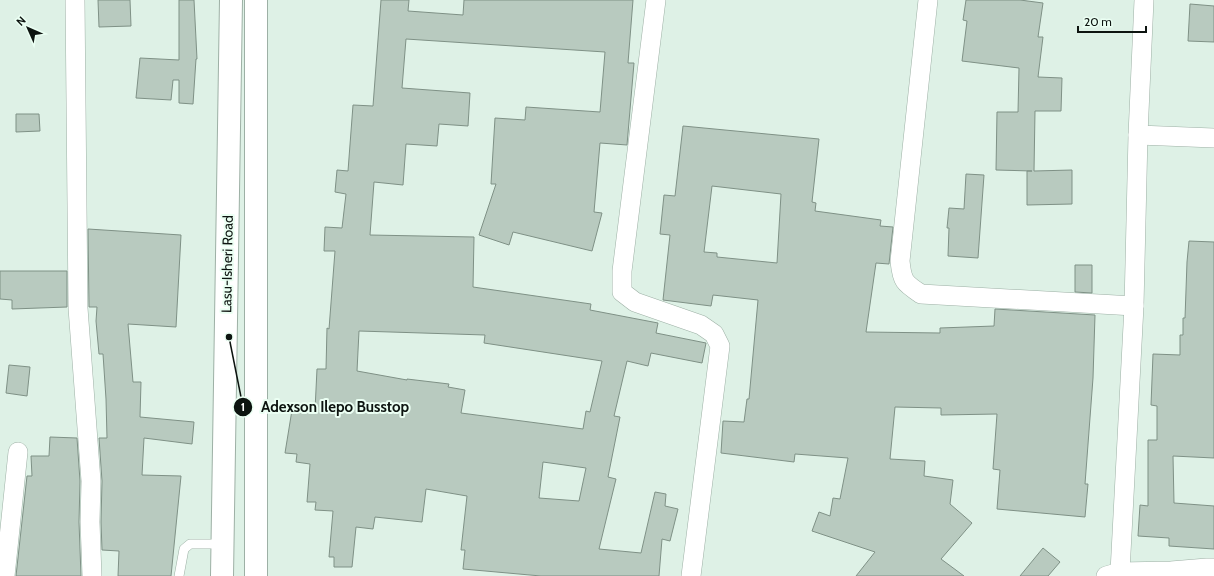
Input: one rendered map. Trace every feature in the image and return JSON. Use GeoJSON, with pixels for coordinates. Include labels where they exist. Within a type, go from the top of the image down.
{"type":"FeatureCollection","features":[{"type":"Feature","properties":{"kind":"main road","name":"Lasu-Isheri Road"},"geometry":{"type":"LineString","coordinates":[[222,576],[231,0]]}},
{"type":"Feature","properties":{"kind":"main road","name":"Lasu-Isheri Road"},"geometry":{"type":"LineString","coordinates":[[256,0],[256,576]]}},
{"type":"Feature","properties":{"kind":"street"},"geometry":{"type":"LineString","coordinates":[[75,0],[78,308],[91,481],[90,522],[92,576]]}},
{"type":"Feature","properties":{"kind":"street"},"geometry":{"type":"LineString","coordinates":[[656,0],[622,271],[622,292],[635,302],[701,325],[714,334],[720,346],[691,576]]}},
{"type":"Feature","properties":{"kind":"street"},"geometry":{"type":"LineString","coordinates":[[928,0],[900,261],[902,276],[909,286],[921,294],[1134,306]]}},
{"type":"Feature","properties":{"kind":"street"},"geometry":{"type":"LineString","coordinates":[[1144,0],[1138,135],[1134,306],[1113,574],[1214,568]]}},
{"type":"Feature","properties":{"kind":"street"},"geometry":{"type":"LineString","coordinates":[[1138,135],[1214,138]]}},
{"type":"Feature","properties":{"kind":"street"},"geometry":{"type":"LineString","coordinates":[[5,576],[18,452]]}},
{"type":"Feature","properties":{"kind":"lane"},"geometry":{"type":"LineString","coordinates":[[179,576],[184,549],[190,544],[223,544]]}},
{"type":"Feature","properties":{"kind":"building"},"geometry":{"type":"Polygon","coordinates":[[[98,0],[130,0],[131,26],[99,27],[98,0]]]}},
{"type":"Feature","properties":{"kind":"building"},"geometry":{"type":"Polygon","coordinates":[[[179,0],[194,0],[197,59],[193,104],[179,103],[179,80],[173,80],[171,100],[136,98],[140,58],[179,60],[179,0]]]}},
{"type":"Feature","properties":{"kind":"building"},"geometry":{"type":"Polygon","coordinates":[[[381,0],[409,0],[408,11],[463,15],[464,0],[633,0],[628,63],[634,63],[627,145],[600,143],[594,212],[602,213],[592,251],[513,232],[509,245],[479,235],[496,184],[491,184],[495,118],[525,120],[526,107],[600,112],[605,52],[406,39],[402,88],[470,93],[468,126],[439,124],[437,146],[406,144],[403,185],[374,182],[370,235],[474,237],[473,287],[591,304],[590,310],[658,323],[656,333],[706,343],[702,363],[651,353],[648,366],[627,361],[614,416],[620,417],[608,477],[616,479],[599,549],[641,553],[655,492],[666,494],[665,506],[678,509],[670,541],[662,539],[659,576],[541,576],[463,569],[465,550],[461,550],[467,496],[426,489],[422,522],[375,517],[373,529],[356,527],[352,567],[334,567],[334,557],[329,557],[333,511],[315,510],[316,502],[307,502],[310,464],[296,462],[297,454],[285,453],[292,410],[302,411],[302,408],[315,410],[317,369],[326,369],[327,328],[329,329],[335,251],[324,251],[325,227],[342,228],[346,194],[335,192],[337,170],[348,171],[353,105],[373,106],[381,0]],[[359,331],[357,371],[407,380],[449,384],[448,387],[465,390],[461,413],[583,429],[586,411],[590,412],[602,361],[484,343],[485,335],[359,331]],[[543,462],[539,498],[579,501],[586,468],[543,462]]]}},
{"type":"Feature","properties":{"kind":"building"},"geometry":{"type":"Polygon","coordinates":[[[966,0],[1020,0],[1043,3],[1038,37],[1043,37],[1038,77],[1062,78],[1061,111],[1035,111],[1034,171],[1072,170],[1072,204],[1027,205],[1027,171],[1032,171],[996,170],[997,112],[1018,112],[1019,68],[962,61],[967,21],[963,20],[966,0]]]}},
{"type":"Feature","properties":{"kind":"building"},"geometry":{"type":"Polygon","coordinates":[[[1190,4],[1214,6],[1214,42],[1188,41],[1190,4]]]}},
{"type":"Feature","properties":{"kind":"building"},"geometry":{"type":"Polygon","coordinates":[[[16,114],[39,114],[40,131],[16,132],[16,114]]]}},
{"type":"Feature","properties":{"kind":"building"},"geometry":{"type":"Polygon","coordinates":[[[683,126],[819,139],[812,202],[816,203],[815,211],[881,220],[880,226],[893,227],[889,264],[876,263],[866,332],[940,333],[940,328],[994,326],[995,309],[1095,315],[1093,378],[1085,484],[1088,484],[1085,517],[997,509],[1000,470],[993,469],[997,414],[941,415],[941,408],[895,407],[890,459],[925,461],[924,476],[953,480],[950,504],[972,523],[941,559],[964,576],[856,576],[875,552],[812,531],[819,512],[830,516],[833,498],[840,499],[848,458],[795,454],[794,462],[721,453],[723,421],[744,422],[747,399],[749,399],[758,300],[713,295],[711,306],[663,300],[670,235],[660,234],[664,195],[675,196],[683,126]],[[712,186],[704,252],[717,253],[717,257],[777,263],[781,194],[712,186]]]}},
{"type":"Feature","properties":{"kind":"building"},"geometry":{"type":"Polygon","coordinates":[[[966,174],[984,175],[978,258],[948,256],[949,228],[947,228],[949,208],[964,209],[966,174]]]}},
{"type":"Feature","properties":{"kind":"building"},"geometry":{"type":"Polygon","coordinates":[[[88,229],[181,235],[176,327],[128,324],[133,382],[141,382],[140,417],[194,422],[192,444],[144,438],[142,475],[181,476],[171,576],[118,576],[119,551],[102,550],[102,481],[99,438],[107,438],[106,399],[103,354],[99,354],[96,321],[97,307],[89,307],[88,229]]]}},
{"type":"Feature","properties":{"kind":"building"},"geometry":{"type":"Polygon","coordinates":[[[1189,241],[1214,242],[1214,458],[1173,456],[1174,503],[1214,506],[1214,549],[1169,546],[1169,538],[1138,536],[1140,505],[1148,506],[1148,440],[1157,440],[1157,406],[1151,405],[1153,354],[1180,355],[1180,335],[1183,335],[1183,318],[1185,318],[1189,241]]]}},
{"type":"Feature","properties":{"kind":"building"},"geometry":{"type":"Polygon","coordinates":[[[1075,265],[1092,265],[1092,293],[1075,292],[1075,265]]]}},
{"type":"Feature","properties":{"kind":"building"},"geometry":{"type":"Polygon","coordinates":[[[0,271],[67,271],[67,307],[12,309],[12,300],[0,299],[0,271]]]}},
{"type":"Feature","properties":{"kind":"building"},"geometry":{"type":"Polygon","coordinates":[[[9,365],[30,367],[27,396],[6,393],[9,365]]]}},
{"type":"Feature","properties":{"kind":"building"},"geometry":{"type":"Polygon","coordinates":[[[50,437],[77,438],[80,481],[79,522],[81,576],[16,576],[27,476],[32,476],[31,456],[49,456],[50,437]]]}},
{"type":"Feature","properties":{"kind":"building"},"geometry":{"type":"Polygon","coordinates":[[[1043,548],[1060,562],[1048,576],[1020,576],[1043,548]]]}},
{"type":"Feature","properties":{"kind":"place","name":"Adexson Ilepo Busstop"},"geometry":{"type":"Point","coordinates":[229,337]}}]}
